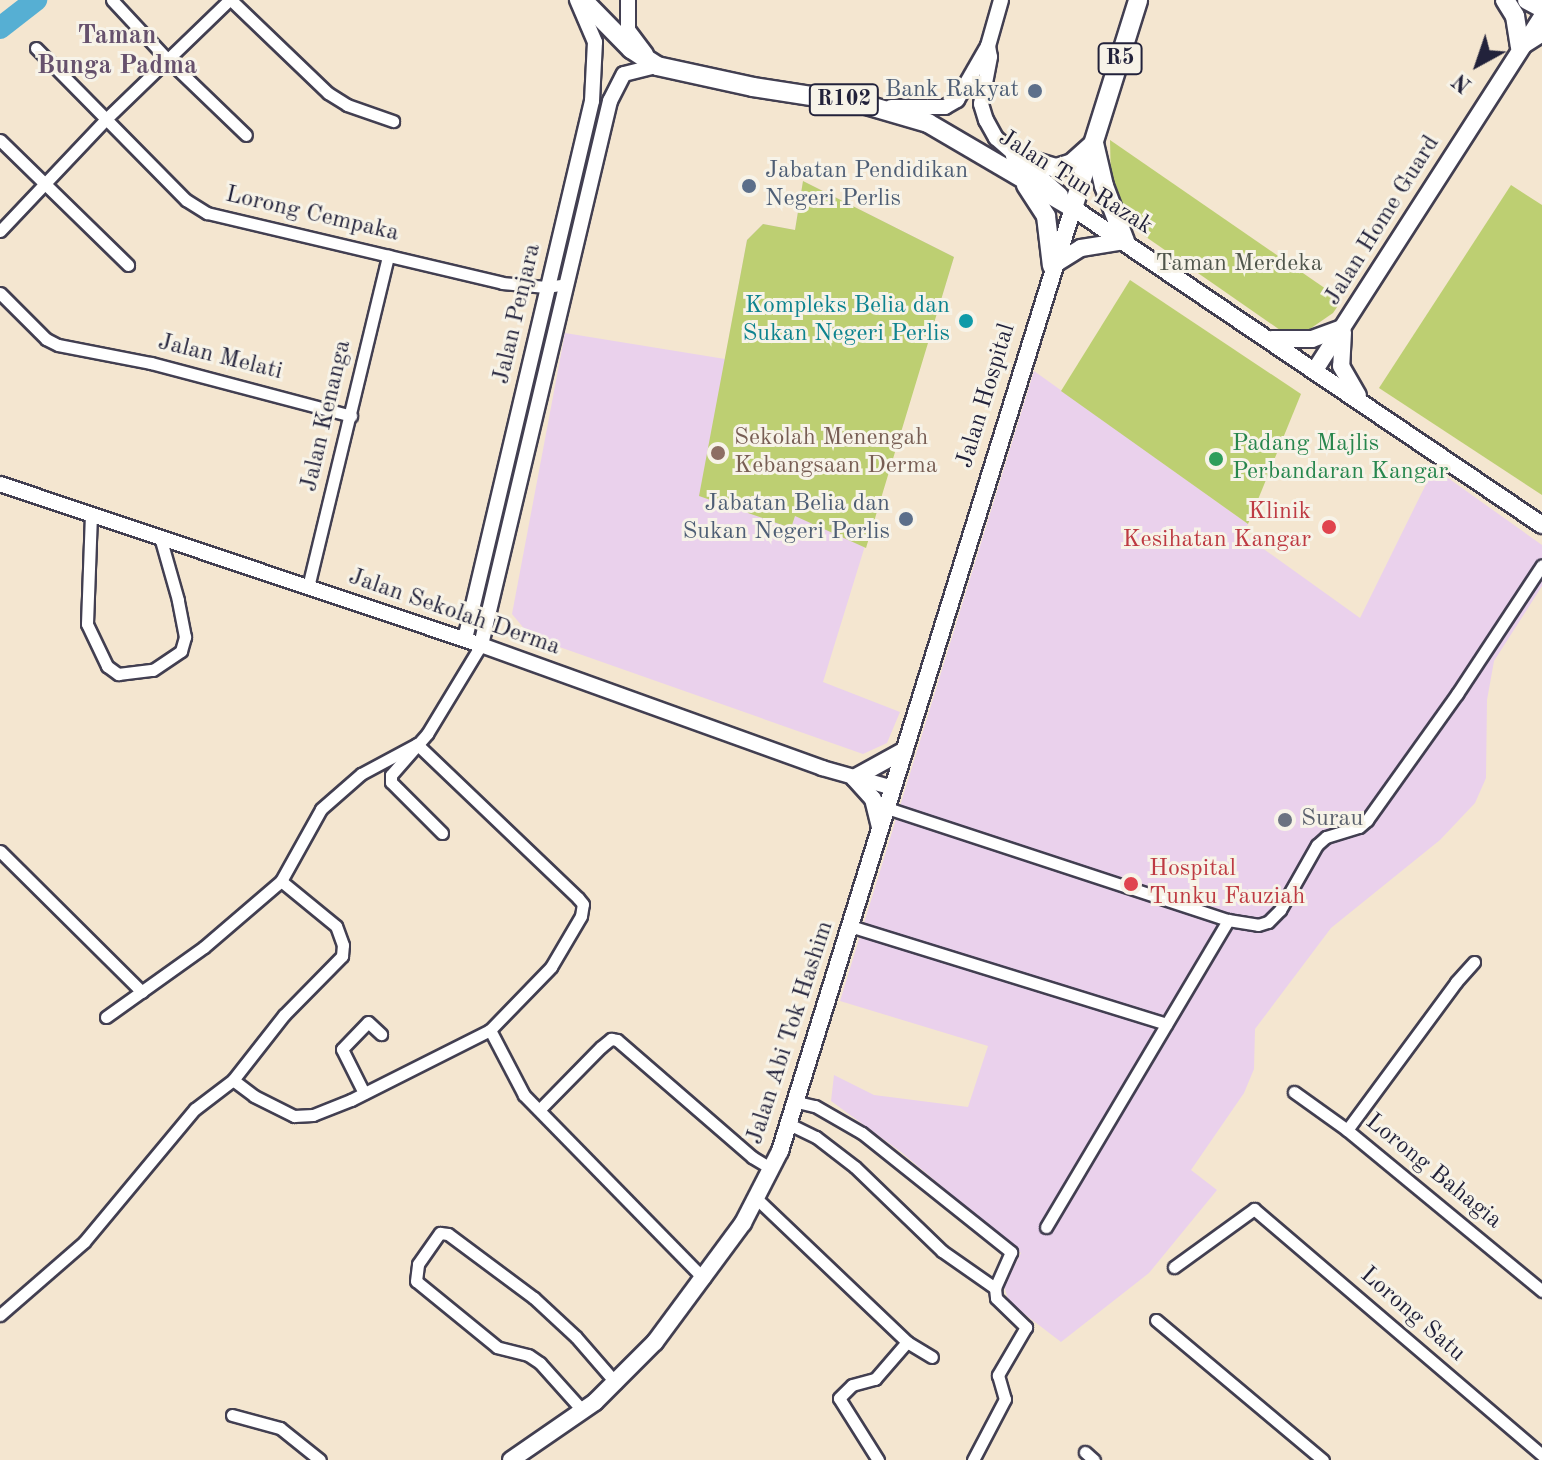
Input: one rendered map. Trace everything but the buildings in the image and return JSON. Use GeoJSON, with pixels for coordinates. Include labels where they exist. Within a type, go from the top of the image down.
{"type":"FeatureCollection","features":[{"type":"Feature","properties":{"kind":"main road"},"geometry":{"type":"LineString","coordinates":[[583,0],[631,49],[657,66]]}},
{"type":"Feature","properties":{"kind":"main road","name":"Jalan Hospital"},"geometry":{"type":"LineString","coordinates":[[887,808],[1052,266],[1138,0]]}},
{"type":"Feature","properties":{"kind":"main road"},"geometry":{"type":"LineString","coordinates":[[1505,0],[1515,16],[1520,46],[1542,32]]}},
{"type":"Feature","properties":{"kind":"main road"},"geometry":{"type":"LineString","coordinates":[[1527,0],[1542,8]]}},
{"type":"Feature","properties":{"kind":"main road","name":"Jalan Home Guard"},"geometry":{"type":"LineString","coordinates":[[1315,370],[1542,16]]}},
{"type":"Feature","properties":{"kind":"main road","name":"Jalan Tun Razak"},"geometry":{"type":"LineString","coordinates":[[657,66],[753,87],[878,107],[952,134],[1016,165],[1073,208],[1542,525]]}},
{"type":"Feature","properties":{"kind":"main road"},"geometry":{"type":"LineString","coordinates":[[1094,143],[1104,186],[1125,241],[1081,248],[1052,266],[1042,205],[1016,165],[1056,168],[1072,163],[1094,143]]}},
{"type":"Feature","properties":{"kind":"main road"},"geometry":{"type":"LineString","coordinates":[[1269,338],[1312,339],[1344,327],[1341,366],[1352,390],[1367,406]]}},
{"type":"Feature","properties":{"kind":"main road"},"geometry":{"type":"LineString","coordinates":[[881,828],[873,799],[854,778],[905,750]]}},
{"type":"Feature","properties":{"kind":"main road","name":"Jalan Abi Tok Hashim"},"geometry":{"type":"LineString","coordinates":[[511,1460],[583,1411],[616,1383],[655,1342],[704,1279],[757,1199],[772,1169],[797,1102],[887,808]]}},
{"type":"Feature","properties":{"kind":"street"},"geometry":{"type":"LineString","coordinates":[[112,0],[168,60],[246,135]]}},
{"type":"Feature","properties":{"kind":"street"},"geometry":{"type":"LineString","coordinates":[[0,231],[107,118],[230,0],[328,93],[347,105],[393,121]]}},
{"type":"Feature","properties":{"kind":"street","name":"Jalan Penjara"},"geometry":{"type":"LineString","coordinates":[[465,639],[592,101],[595,42],[577,0]]}},
{"type":"Feature","properties":{"kind":"street"},"geometry":{"type":"LineString","coordinates":[[442,833],[391,782],[392,772],[427,734],[470,658],[481,645],[614,89],[624,74],[657,66],[628,30],[628,0]]}},
{"type":"Feature","properties":{"kind":"street"},"geometry":{"type":"LineString","coordinates":[[878,107],[945,107],[964,91],[988,46],[1001,0]]}},
{"type":"Feature","properties":{"kind":"street"},"geometry":{"type":"LineString","coordinates":[[988,46],[990,57],[981,104],[996,138],[1016,165]]}},
{"type":"Feature","properties":{"kind":"street","name":"Lorong Cempaka"},"geometry":{"type":"LineString","coordinates":[[36,48],[186,200],[207,213],[502,283],[546,287],[567,284]]}},
{"type":"Feature","properties":{"kind":"street"},"geometry":{"type":"LineString","coordinates":[[0,140],[128,265]]}},
{"type":"Feature","properties":{"kind":"street","name":"Jalan Kenanga"},"geometry":{"type":"LineString","coordinates":[[308,587],[388,256]]}},
{"type":"Feature","properties":{"kind":"street","name":"Jalan Melati"},"geometry":{"type":"LineString","coordinates":[[0,293],[46,339],[77,349],[151,363],[351,416]]}},
{"type":"Feature","properties":{"kind":"street","name":"Jalan Sekolah Derma"},"geometry":{"type":"LineString","coordinates":[[0,484],[465,639],[854,778],[893,788]]}},
{"type":"Feature","properties":{"kind":"street"},"geometry":{"type":"LineString","coordinates":[[91,514],[87,624],[107,666],[118,674],[153,670],[181,651],[185,637],[160,537]]}},
{"type":"Feature","properties":{"kind":"street"},"geometry":{"type":"LineString","coordinates":[[887,808],[1228,920],[1258,925],[1268,922],[1280,910],[1317,845],[1326,837],[1359,827],[1367,820],[1439,721],[1542,565]]}},
{"type":"Feature","properties":{"kind":"street"},"geometry":{"type":"LineString","coordinates":[[465,639],[470,658]]}},
{"type":"Feature","properties":{"kind":"street"},"geometry":{"type":"LineString","coordinates":[[106,1017],[204,947],[281,881],[321,809],[361,774],[417,744]]}},
{"type":"Feature","properties":{"kind":"street"},"geometry":{"type":"LineString","coordinates":[[233,1080],[268,1104],[299,1117],[364,1093],[490,1030],[551,967],[581,916],[583,904],[417,744]]}},
{"type":"Feature","properties":{"kind":"street"},"geometry":{"type":"LineString","coordinates":[[0,851],[142,992]]}},
{"type":"Feature","properties":{"kind":"street"},"geometry":{"type":"LineString","coordinates":[[0,1315],[72,1254],[195,1109],[233,1080],[284,1015],[342,956],[343,945],[336,926],[281,881]]}},
{"type":"Feature","properties":{"kind":"street"},"geometry":{"type":"LineString","coordinates":[[1046,1227],[1228,920]]}},
{"type":"Feature","properties":{"kind":"street"},"geometry":{"type":"LineString","coordinates":[[850,926],[1166,1024]]}},
{"type":"Feature","properties":{"kind":"street"},"geometry":{"type":"LineString","coordinates":[[1347,1130],[1474,962]]}},
{"type":"Feature","properties":{"kind":"street"},"geometry":{"type":"LineString","coordinates":[[364,1093],[342,1049],[368,1022],[381,1034]]}},
{"type":"Feature","properties":{"kind":"street"},"geometry":{"type":"LineString","coordinates":[[490,1030],[515,1081],[704,1279]]}},
{"type":"Feature","properties":{"kind":"street"},"geometry":{"type":"LineString","coordinates":[[540,1109],[601,1047],[611,1039],[617,1040],[752,1157],[772,1169]]}},
{"type":"Feature","properties":{"kind":"street","name":"Lorong Bahagia"},"geometry":{"type":"LineString","coordinates":[[1294,1092],[1347,1130],[1542,1291]]}},
{"type":"Feature","properties":{"kind":"street"},"geometry":{"type":"LineString","coordinates":[[797,1102],[815,1106],[862,1133],[1008,1249],[1010,1258],[995,1288],[998,1302],[1024,1321],[1026,1327],[998,1375],[1005,1399],[973,1460]]}},
{"type":"Feature","properties":{"kind":"street"},"geometry":{"type":"LineString","coordinates":[[789,1124],[816,1137],[848,1161],[942,1251],[995,1288]]}},
{"type":"Feature","properties":{"kind":"street"},"geometry":{"type":"LineString","coordinates":[[757,1199],[907,1342],[932,1357]]}},
{"type":"Feature","properties":{"kind":"street","name":"Lorong Satu"},"geometry":{"type":"LineString","coordinates":[[1174,1267],[1254,1209],[1542,1455]]}},
{"type":"Feature","properties":{"kind":"street"},"geometry":{"type":"LineString","coordinates":[[583,1411],[540,1363],[528,1355],[497,1347],[416,1281],[418,1264],[436,1236],[448,1234],[534,1298],[576,1337],[616,1383]]}},
{"type":"Feature","properties":{"kind":"street"},"geometry":{"type":"LineString","coordinates":[[1156,1320],[1323,1460]]}},
{"type":"Feature","properties":{"kind":"street"},"geometry":{"type":"LineString","coordinates":[[878,1460],[839,1398],[852,1385],[875,1379],[907,1342]]}},
{"type":"Feature","properties":{"kind":"street"},"geometry":{"type":"LineString","coordinates":[[232,1415],[280,1428],[320,1460]]}},
{"type":"Feature","properties":{"kind":"shaded area","name":"Sekolah Menengah Kebangsaan Derma"},"geometry":{"type":"Polygon","coordinates":[[[803,181],[954,257],[823,682],[900,712],[887,743],[863,754],[531,637],[512,614],[565,333],[725,359],[747,240],[763,224],[795,230],[803,181]]]}},
{"type":"Feature","properties":{"kind":"shaded area","name":"Hospital Tunku Fauziah"},"geometry":{"type":"Polygon","coordinates":[[[1034,371],[1248,524],[1244,535],[1360,618],[1434,468],[1542,545],[1542,586],[1494,661],[1487,700],[1486,778],[1475,803],[1440,840],[1331,928],[1255,1029],[1254,1069],[1244,1093],[1191,1170],[1217,1190],[1149,1273],[1061,1342],[1009,1302],[1004,1286],[1021,1253],[901,1152],[831,1101],[834,1075],[874,1095],[968,1107],[988,1046],[840,1001],[1034,371]]]}},
{"type":"Feature","properties":{"kind":"green space","name":"Taman Merdeka"},"geometry":{"type":"Polygon","coordinates":[[[1110,140],[1342,300],[1333,313],[1304,333],[1280,330],[1136,230],[1124,217],[1111,184],[1110,140]]]}},
{"type":"Feature","properties":{"kind":"green space"},"geometry":{"type":"Polygon","coordinates":[[[803,181],[954,257],[866,548],[795,516],[791,528],[699,496],[747,240],[763,224],[795,230],[803,181]]]}},
{"type":"Feature","properties":{"kind":"green space"},"geometry":{"type":"Polygon","coordinates":[[[1511,185],[1542,205],[1542,495],[1379,388],[1511,185]]]}},
{"type":"Feature","properties":{"kind":"green space","name":"Padang Majlis Perbandaran Kangar"},"geometry":{"type":"Polygon","coordinates":[[[1130,280],[1301,394],[1248,524],[1061,391],[1130,280]]]}},
{"type":"Feature","properties":{"kind":"waterway"},"geometry":{"type":"LineString","coordinates":[[0,28],[36,0]]}},
{"type":"Feature","properties":{"kind":"place","name":"Bank Rakyat"},"geometry":{"type":"Point","coordinates":[1035,91]}},
{"type":"Feature","properties":{"kind":"place","name":"Jabatan Pendidikan Negeri Perlis"},"geometry":{"type":"Point","coordinates":[749,186]}},
{"type":"Feature","properties":{"kind":"place","name":"Kompleks Belia dan Sukan Negeri Perlis"},"geometry":{"type":"Point","coordinates":[966,321]}},
{"type":"Feature","properties":{"kind":"place","name":"Sekolah Menengah Kebangsaan Derma"},"geometry":{"type":"Point","coordinates":[718,453]}},
{"type":"Feature","properties":{"kind":"place","name":"Padang Majlis Perbandaran Kangar"},"geometry":{"type":"Point","coordinates":[1216,459]}},
{"type":"Feature","properties":{"kind":"place","name":"Jabatan Belia dan Sukan Negeri Perlis"},"geometry":{"type":"Point","coordinates":[906,519]}},
{"type":"Feature","properties":{"kind":"place","name":"Klinik Kesihatan Kangar"},"geometry":{"type":"Point","coordinates":[1329,527]}},
{"type":"Feature","properties":{"kind":"place","name":"Surau"},"geometry":{"type":"Point","coordinates":[1285,820]}},
{"type":"Feature","properties":{"kind":"place","name":"Hospital Tunku Fauziah"},"geometry":{"type":"Point","coordinates":[1131,884]}},
{"type":"Feature","properties":{"kind":"district","name":"Taman Bunga Padma"},"geometry":{"type":"Point","coordinates":[117,52]}}]}
